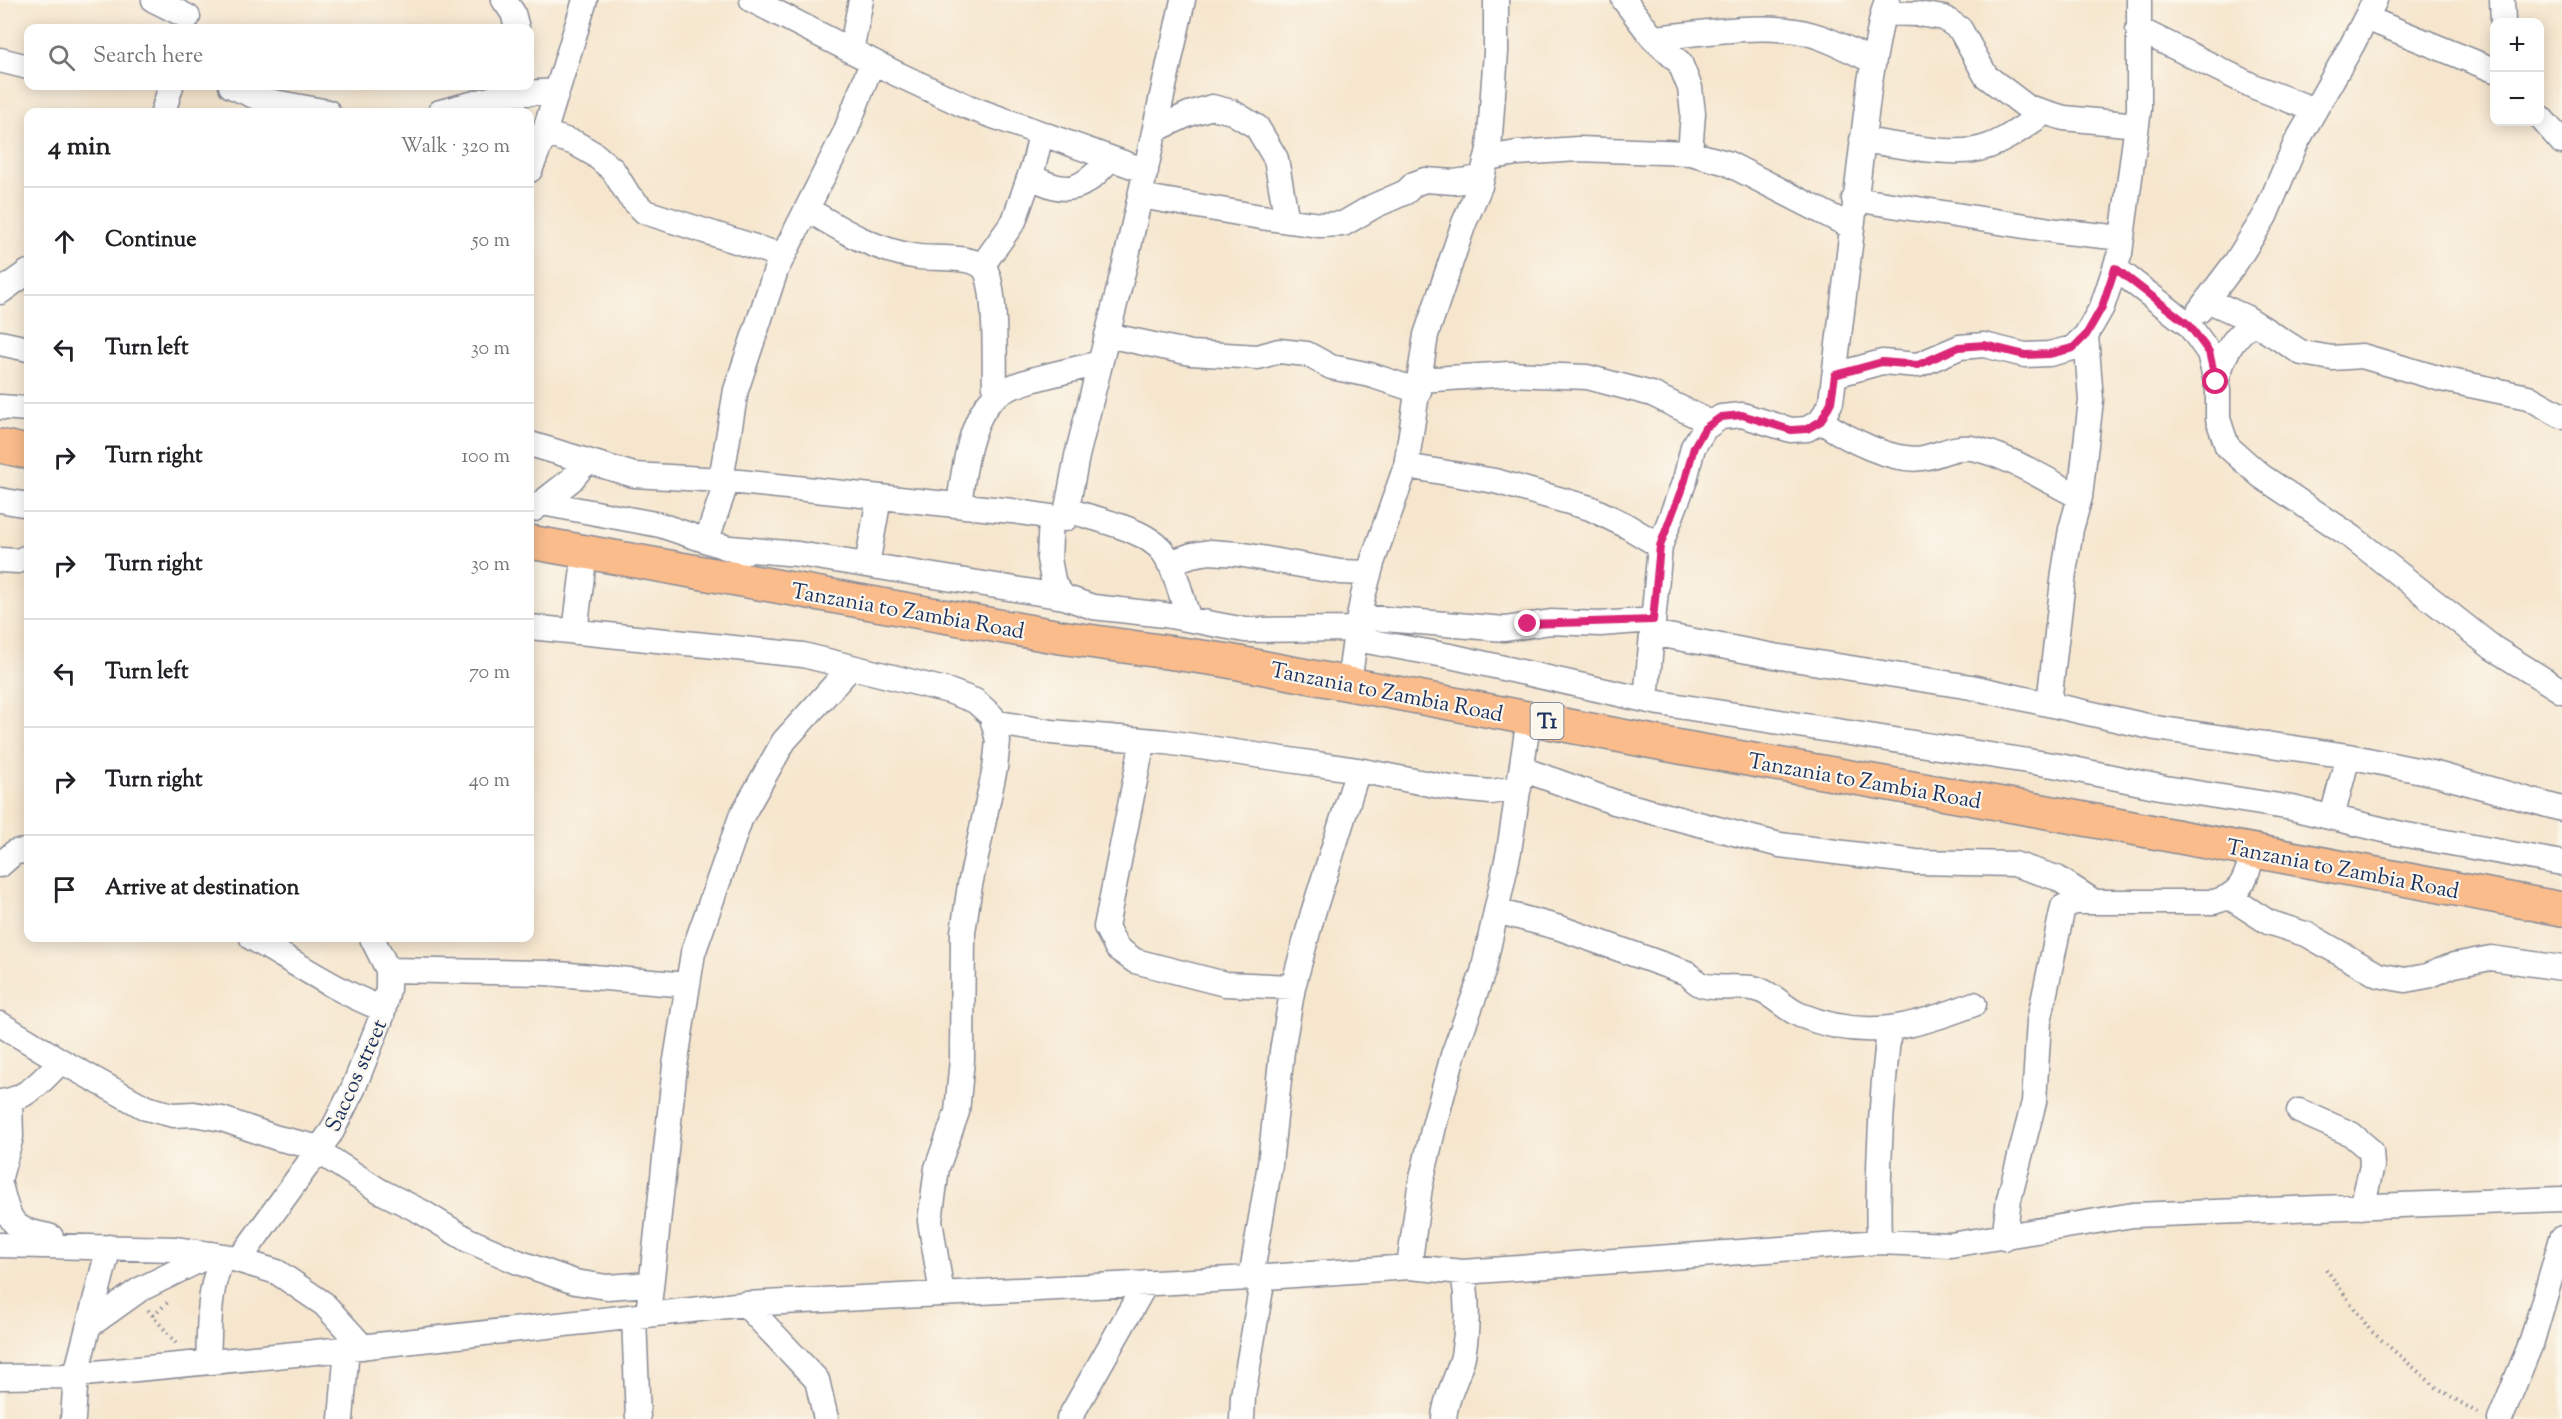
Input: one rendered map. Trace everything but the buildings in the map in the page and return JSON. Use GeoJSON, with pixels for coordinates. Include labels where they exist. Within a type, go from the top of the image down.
{"type":"FeatureCollection","features":[{"type":"Feature","properties":{"kind":"highway"},"geometry":{"type":"LineString","coordinates":[[0,446],[24,451]]}},
{"type":"Feature","properties":{"kind":"highway","name":"Tanzania to Zambia Road"},"geometry":{"type":"LineString","coordinates":[[534,543],[1060,637],[1223,660],[1680,747],[2042,811],[2562,909]]}},
{"type":"Feature","properties":{"kind":"street"},"geometry":{"type":"LineString","coordinates":[[154,0],[188,15]]}},
{"type":"Feature","properties":{"kind":"street"},"geometry":{"type":"LineString","coordinates":[[504,0],[513,13],[516,24]]}},
{"type":"Feature","properties":{"kind":"street"},"geometry":{"type":"LineString","coordinates":[[534,159],[585,0]]}},
{"type":"Feature","properties":{"kind":"street"},"geometry":{"type":"LineString","coordinates":[[752,0],[968,107],[1146,171]]}},
{"type":"Feature","properties":{"kind":"street"},"geometry":{"type":"LineString","coordinates":[[706,539],[724,481],[736,390],[776,270],[845,133],[862,56],[861,0]]}},
{"type":"Feature","properties":{"kind":"street"},"geometry":{"type":"LineString","coordinates":[[1064,597],[1054,585],[1049,559],[1107,334],[1146,171],[1183,0]]}},
{"type":"Feature","properties":{"kind":"street"},"geometry":{"type":"LineString","coordinates":[[1623,0],[1653,39],[1680,63],[1690,88],[1694,113],[1690,153]]}},
{"type":"Feature","properties":{"kind":"street"},"geometry":{"type":"LineString","coordinates":[[1835,375],[1882,362],[1918,365],[1959,347],[1984,345],[2025,355],[2049,354],[2073,348],[2086,335],[2102,307],[2122,237],[2139,110],[2139,0]]}},
{"type":"Feature","properties":{"kind":"street"},"geometry":{"type":"LineString","coordinates":[[2502,0],[2503,18]]}},
{"type":"Feature","properties":{"kind":"street"},"geometry":{"type":"LineString","coordinates":[[1350,684],[1357,628],[1369,573],[1406,466],[1426,335],[1438,294],[1484,168],[1496,52],[1494,2]]}},
{"type":"Feature","properties":{"kind":"street"},"geometry":{"type":"LineString","coordinates":[[1646,700],[1660,546],[1685,480],[1694,447],[1705,428],[1721,417],[1742,415],[1791,430],[1807,429],[1821,421],[1831,402],[1850,226],[1873,62],[1885,6],[1944,18],[1959,29],[1986,76],[2027,107],[2064,118],[2137,125]]}},
{"type":"Feature","properties":{"kind":"street"},"geometry":{"type":"LineString","coordinates":[[2189,325],[2236,262],[2265,216],[2296,143],[2370,9],[2490,68]]}},
{"type":"Feature","properties":{"kind":"street"},"geometry":{"type":"LineString","coordinates":[[1653,39],[1759,29],[1797,31],[1835,43],[1873,62]]}},
{"type":"Feature","properties":{"kind":"street"},"geometry":{"type":"LineString","coordinates":[[2138,29],[2255,87],[2315,111]]}},
{"type":"Feature","properties":{"kind":"street"},"geometry":{"type":"LineString","coordinates":[[0,60],[24,66]]}},
{"type":"Feature","properties":{"kind":"street"},"geometry":{"type":"LineString","coordinates":[[164,108],[170,90]]}},
{"type":"Feature","properties":{"kind":"street"},"geometry":{"type":"LineString","coordinates":[[240,90],[278,108]]}},
{"type":"Feature","properties":{"kind":"street"},"geometry":{"type":"LineString","coordinates":[[453,108],[513,90]]}},
{"type":"Feature","properties":{"kind":"street"},"geometry":{"type":"LineString","coordinates":[[530,90],[557,92]]}},
{"type":"Feature","properties":{"kind":"street"},"geometry":{"type":"LineString","coordinates":[[1155,130],[1189,114],[1212,107],[1232,112],[1257,127],[1276,159],[1287,221]]}},
{"type":"Feature","properties":{"kind":"street"},"geometry":{"type":"LineString","coordinates":[[1862,141],[1916,148],[1974,150],[2001,141],[2044,113]]}},
{"type":"Feature","properties":{"kind":"street"},"geometry":{"type":"LineString","coordinates":[[2544,122],[2562,142]]}},
{"type":"Feature","properties":{"kind":"street"},"geometry":{"type":"LineString","coordinates":[[544,133],[575,143],[594,154],[613,170],[629,196],[645,212],[783,256]]}},
{"type":"Feature","properties":{"kind":"street"},"geometry":{"type":"LineString","coordinates":[[982,266],[1014,221],[1030,176],[1041,134]]}},
{"type":"Feature","properties":{"kind":"street"},"geometry":{"type":"LineString","coordinates":[[1140,196],[1287,221],[1320,225],[1343,224],[1374,206],[1406,192],[1414,184],[1425,180],[1454,182],[1517,153],[1578,149],[1690,153],[1727,163],[1850,226]]}},
{"type":"Feature","properties":{"kind":"street"},"geometry":{"type":"LineString","coordinates":[[1030,176],[1045,184],[1076,188],[1086,182],[1110,159]]}},
{"type":"Feature","properties":{"kind":"street"},"geometry":{"type":"LineString","coordinates":[[1854,199],[2057,231],[2122,237]]}},
{"type":"Feature","properties":{"kind":"street"},"geometry":{"type":"LineString","coordinates":[[807,209],[856,239],[890,252],[921,257],[958,258],[982,266],[987,272],[991,297],[995,396]]}},
{"type":"Feature","properties":{"kind":"street"},"geometry":{"type":"LineString","coordinates":[[2115,268],[2189,325],[2209,352],[2216,382],[2218,419],[2227,446],[2312,512],[2352,537],[2493,648],[2562,691]]}},
{"type":"Feature","properties":{"kind":"street"},"geometry":{"type":"LineString","coordinates":[[0,292],[24,275]]}},
{"type":"Feature","properties":{"kind":"street"},"geometry":{"type":"LineString","coordinates":[[2208,300],[2252,322],[2302,352],[2332,358],[2362,356],[2441,379],[2528,397],[2562,416]]}},
{"type":"Feature","properties":{"kind":"street"},"geometry":{"type":"LineString","coordinates":[[2216,382],[2222,358],[2232,340],[2252,322]]}},
{"type":"Feature","properties":{"kind":"street"},"geometry":{"type":"LineString","coordinates":[[1107,334],[1191,353],[1258,357],[1279,351],[1307,354],[1331,367],[1419,385],[1509,374],[1587,377],[1652,394],[1711,423]]}},
{"type":"Feature","properties":{"kind":"street"},"geometry":{"type":"LineString","coordinates":[[2049,703],[2064,572],[2080,497],[2091,400],[2086,335]]}},
{"type":"Feature","properties":{"kind":"street"},"geometry":{"type":"LineString","coordinates":[[0,343],[24,349]]}},
{"type":"Feature","properties":{"kind":"street"},"geometry":{"type":"LineString","coordinates":[[959,505],[965,464],[975,430],[983,411],[995,396],[1009,387],[1099,363]]}},
{"type":"Feature","properties":{"kind":"street"},"geometry":{"type":"LineString","coordinates":[[0,407],[24,409]]}},
{"type":"Feature","properties":{"kind":"street"},"geometry":{"type":"LineString","coordinates":[[1821,421],[1847,438],[1911,459],[1926,457],[1955,447],[1973,448],[2006,460],[2080,497]]}},
{"type":"Feature","properties":{"kind":"street"},"geometry":{"type":"LineString","coordinates":[[534,445],[634,475],[724,481],[1059,514],[1116,525],[1149,540],[1164,552],[1189,619]]}},
{"type":"Feature","properties":{"kind":"street"},"geometry":{"type":"LineString","coordinates":[[536,508],[571,480],[587,460]]}},
{"type":"Feature","properties":{"kind":"street"},"geometry":{"type":"LineString","coordinates":[[1406,466],[1495,481],[1590,508],[1660,546]]}},
{"type":"Feature","properties":{"kind":"street"},"geometry":{"type":"LineString","coordinates":[[867,565],[879,498]]}},
{"type":"Feature","properties":{"kind":"street"},"geometry":{"type":"LineString","coordinates":[[0,500],[24,504]]}},
{"type":"Feature","properties":{"kind":"street"},"geometry":{"type":"LineString","coordinates":[[536,508],[660,525],[706,539],[755,560],[778,587]]}},
{"type":"Feature","properties":{"kind":"street"},"geometry":{"type":"LineString","coordinates":[[730,548],[798,554],[1064,597],[1093,607],[1189,619],[1245,630],[1505,629],[1551,622],[1653,627],[1774,656],[1971,687],[2156,728],[2348,756],[2436,774],[2562,809]]}},
{"type":"Feature","properties":{"kind":"street"},"geometry":{"type":"LineString","coordinates":[[575,632],[585,552]]}},
{"type":"Feature","properties":{"kind":"street"},"geometry":{"type":"LineString","coordinates":[[1169,562],[1210,552],[1238,554],[1340,572],[1369,573]]}},
{"type":"Feature","properties":{"kind":"street"},"geometry":{"type":"LineString","coordinates":[[534,627],[803,655],[949,691],[975,701],[992,716],[998,741],[995,768],[970,885],[963,932],[962,1059],[957,1112],[937,1168],[930,1221],[942,1294]]}},
{"type":"Feature","properties":{"kind":"street"},"geometry":{"type":"LineString","coordinates":[[1357,628],[1450,656],[1646,700],[2059,766],[2165,788],[2292,808],[2401,834],[2562,863]]}},
{"type":"Feature","properties":{"kind":"street"},"geometry":{"type":"LineString","coordinates":[[638,1419],[641,1316],[651,1284],[675,1066],[693,954],[741,817],[784,741],[851,667]]}},
{"type":"Feature","properties":{"kind":"street"},"geometry":{"type":"LineString","coordinates":[[1409,1267],[1420,1187],[1434,1126],[1453,1055],[1483,972],[1521,778],[1529,718]]}},
{"type":"Feature","properties":{"kind":"street"},"geometry":{"type":"LineString","coordinates":[[993,722],[1051,732],[1143,740],[1358,770],[1450,788],[1491,792],[1521,778],[1780,845],[1916,862],[2014,864],[2057,878],[2093,901]]}},
{"type":"Feature","properties":{"kind":"street"},"geometry":{"type":"LineString","coordinates":[[1143,740],[1106,927],[1117,948],[1135,961],[1225,984],[1293,987]]}},
{"type":"Feature","properties":{"kind":"street"},"geometry":{"type":"LineString","coordinates":[[2332,817],[2348,756]]}},
{"type":"Feature","properties":{"kind":"street"},"geometry":{"type":"LineString","coordinates":[[1242,1419],[1282,1051],[1293,987],[1313,913],[1358,770]]}},
{"type":"Feature","properties":{"kind":"street"},"geometry":{"type":"LineString","coordinates":[[0,865],[15,852],[24,851]]}},
{"type":"Feature","properties":{"kind":"street"},"geometry":{"type":"LineString","coordinates":[[2004,1238],[2009,1199],[2034,1102],[2039,1021],[2063,907],[2075,902],[2093,901],[2214,902],[2231,898],[2242,886],[2254,851]]}},
{"type":"Feature","properties":{"kind":"street"},"geometry":{"type":"LineString","coordinates":[[2231,898],[2268,922],[2308,936],[2378,975],[2405,980],[2490,958],[2562,968]]}},
{"type":"Feature","properties":{"kind":"street"},"geometry":{"type":"LineString","coordinates":[[1496,911],[1560,928],[1688,973],[1703,986],[1743,986],[1760,990],[1796,1013],[1826,1025],[1854,1030],[1889,1029],[1937,1018],[1974,1004]]}},
{"type":"Feature","properties":{"kind":"street"},"geometry":{"type":"LineString","coordinates":[[258,942],[325,983],[383,1009]]}},
{"type":"Feature","properties":{"kind":"street"},"geometry":{"type":"LineString","coordinates":[[374,942],[388,970],[546,973],[688,985]]}},
{"type":"Feature","properties":{"kind":"street","name":"Saccos street"},"geometry":{"type":"LineString","coordinates":[[225,1257],[332,1131],[353,1089],[383,1009],[388,989],[388,970]]}},
{"type":"Feature","properties":{"kind":"street"},"geometry":{"type":"LineString","coordinates":[[0,1024],[146,1108],[173,1115],[194,1114],[222,1119],[277,1138],[319,1149],[380,1191],[422,1212],[468,1240],[518,1262],[586,1284],[607,1287],[651,1284]]}},
{"type":"Feature","properties":{"kind":"street"},"geometry":{"type":"LineString","coordinates":[[1880,1242],[1878,1182],[1883,1083],[1889,1029]]}},
{"type":"Feature","properties":{"kind":"street"},"geometry":{"type":"LineString","coordinates":[[2,1167],[12,1137],[5,1101],[26,1094],[61,1061]]}},
{"type":"Feature","properties":{"kind":"street"},"geometry":{"type":"LineString","coordinates":[[2298,1111],[2351,1134],[2371,1151],[2372,1166],[2362,1206]]}},
{"type":"Feature","properties":{"kind":"street"},"geometry":{"type":"LineString","coordinates":[[0,1185],[10,1220],[16,1226],[36,1234],[49,1235],[57,1246]]}},
{"type":"Feature","properties":{"kind":"street"},"geometry":{"type":"LineString","coordinates":[[0,1377],[76,1374],[201,1363],[746,1304],[1257,1278],[1409,1267],[1463,1272],[1880,1242],[1951,1245],[2133,1215],[2562,1198]]}},
{"type":"Feature","properties":{"kind":"street"},"geometry":{"type":"LineString","coordinates":[[2500,1419],[2532,1341],[2562,1238]]}},
{"type":"Feature","properties":{"kind":"street"},"geometry":{"type":"LineString","coordinates":[[0,1245],[176,1249],[225,1257],[277,1272],[324,1304],[355,1347],[341,1419]]}},
{"type":"Feature","properties":{"kind":"street"},"geometry":{"type":"LineString","coordinates":[[73,1419],[76,1374],[109,1247]]}},
{"type":"Feature","properties":{"kind":"street"},"geometry":{"type":"LineString","coordinates":[[90,1325],[133,1294],[225,1257]]}},
{"type":"Feature","properties":{"kind":"street"},"geometry":{"type":"LineString","coordinates":[[201,1363],[212,1292],[218,1267],[225,1257]]}},
{"type":"Feature","properties":{"kind":"street"},"geometry":{"type":"LineString","coordinates":[[1444,1419],[1445,1406],[1462,1358],[1468,1301],[1463,1272]]}},
{"type":"Feature","properties":{"kind":"street"},"geometry":{"type":"LineString","coordinates":[[1069,1419],[1146,1283]]}},
{"type":"Feature","properties":{"kind":"street"},"geometry":{"type":"LineString","coordinates":[[746,1304],[817,1380],[826,1419]]}},
{"type":"Feature","properties":{"kind":"path"},"geometry":{"type":"LineString","coordinates":[[2326,1269],[2370,1330],[2436,1387],[2487,1419]]}},
{"type":"Feature","properties":{"kind":"path"},"geometry":{"type":"LineString","coordinates":[[133,1294],[165,1333],[201,1363]]}},
{"type":"Feature","properties":{"kind":"route"},"geometry":{"type":"LineString","coordinates":[[1528,624],[1551,622],[1600,624],[1653,620],[1660,546],[1685,480],[1694,447],[1705,428],[1721,417],[1742,415],[1791,430],[1807,429],[1821,421],[1831,402],[1835,375],[1857,367],[1882,362],[1918,365],[1959,347],[1984,345],[2025,355],[2049,354],[2073,348],[2086,335],[2102,307],[2115,268],[2189,325],[2209,352],[2216,382]]}}]}
